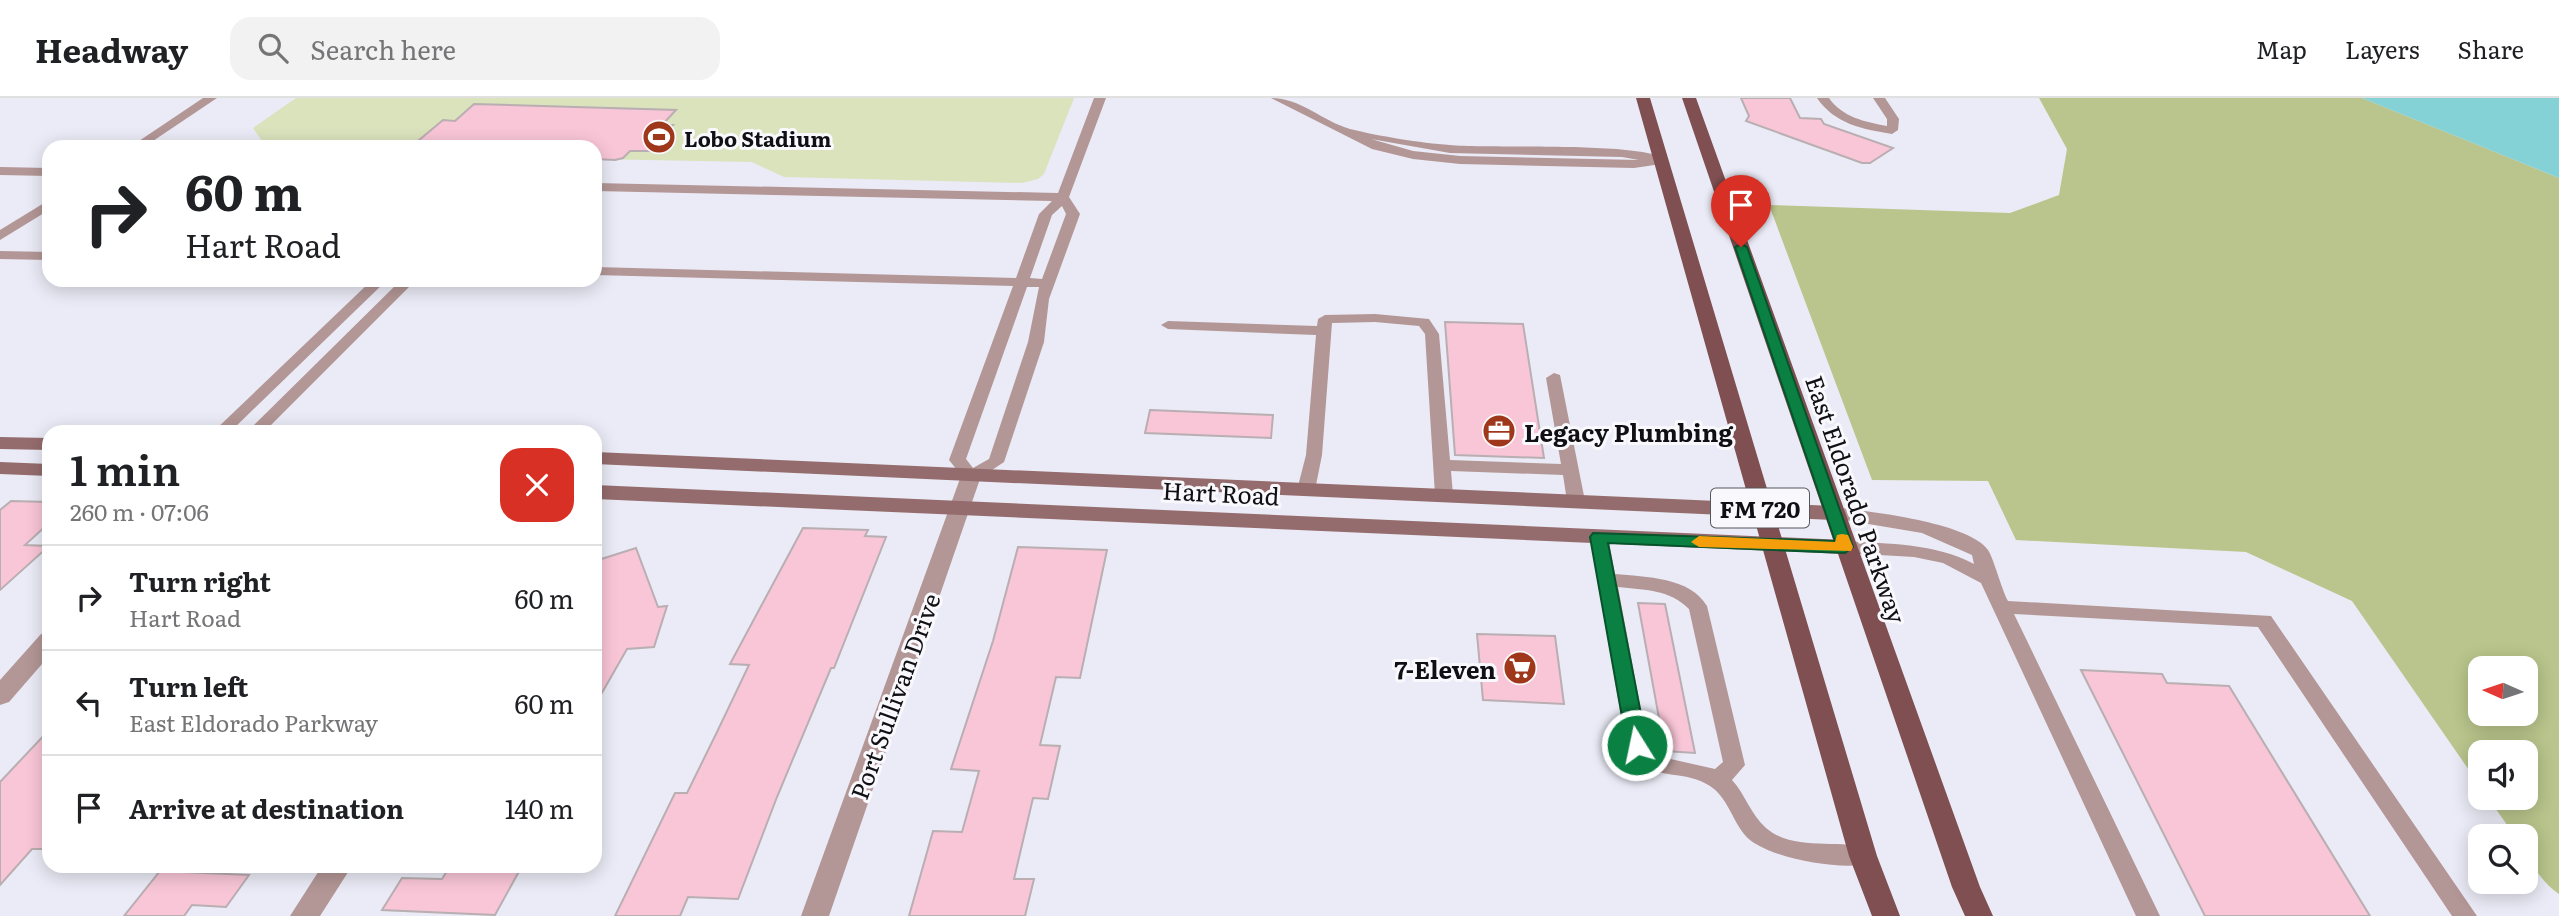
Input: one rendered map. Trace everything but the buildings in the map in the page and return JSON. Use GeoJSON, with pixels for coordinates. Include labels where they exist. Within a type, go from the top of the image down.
{"type":"FeatureCollection","features":[{"type":"Feature","properties":{"kind":"main road","name":"FM 720"},"geometry":{"type":"LineString","coordinates":[[1643,98],[1760,509],[1863,856],[1886,916]]}},
{"type":"Feature","properties":{"kind":"main road","name":"East Eldorado Parkway"},"geometry":{"type":"LineString","coordinates":[[1689,98],[1845,547],[1966,887],[1979,916]]}},
{"type":"Feature","properties":{"kind":"street"},"geometry":{"type":"LineString","coordinates":[[0,443],[42,444]]}},
{"type":"Feature","properties":{"kind":"street","name":"Hart Road"},"geometry":{"type":"LineString","coordinates":[[602,458],[1833,513]]}},
{"type":"Feature","properties":{"kind":"street"},"geometry":{"type":"LineString","coordinates":[[0,468],[42,470]]}},
{"type":"Feature","properties":{"kind":"street","name":"Port Sullivan Drive"},"geometry":{"type":"LineString","coordinates":[[815,916],[971,476]]}},
{"type":"Feature","properties":{"kind":"street"},"geometry":{"type":"LineString","coordinates":[[1303,523],[1306,489]]}},
{"type":"Feature","properties":{"kind":"street","name":"Hart Road"},"geometry":{"type":"LineString","coordinates":[[602,492],[1845,547]]}},
{"type":"Feature","properties":{"kind":"street"},"geometry":{"type":"LineString","coordinates":[[0,696],[42,648]]}},
{"type":"Feature","properties":{"kind":"street"},"geometry":{"type":"LineString","coordinates":[[304,916],[333,873]]}},
{"type":"Feature","properties":{"kind":"lane"},"geometry":{"type":"LineString","coordinates":[[147,140],[211,98]]}},
{"type":"Feature","properties":{"kind":"lane"},"geometry":{"type":"LineString","coordinates":[[1063,197],[1073,214],[1042,299],[1036,342],[996,462],[971,476],[957,460],[1046,214],[1063,197],[1100,98]]}},
{"type":"Feature","properties":{"kind":"lane"},"geometry":{"type":"LineString","coordinates":[[1278,98],[1392,151],[1434,158],[1634,164],[1661,160]]}},
{"type":"Feature","properties":{"kind":"lane"},"geometry":{"type":"LineString","coordinates":[[1822,98],[1827,106],[1837,113],[1866,127],[1892,130],[1893,119],[1879,98]]}},
{"type":"Feature","properties":{"kind":"lane"},"geometry":{"type":"LineString","coordinates":[[0,171],[42,172]]}},
{"type":"Feature","properties":{"kind":"lane"},"geometry":{"type":"LineString","coordinates":[[602,187],[1063,197]]}},
{"type":"Feature","properties":{"kind":"lane"},"geometry":{"type":"LineString","coordinates":[[0,236],[42,209]]}},
{"type":"Feature","properties":{"kind":"lane"},"geometry":{"type":"LineString","coordinates":[[0,255],[42,256]]}},
{"type":"Feature","properties":{"kind":"lane"},"geometry":{"type":"LineString","coordinates":[[602,271],[1049,283]]}},
{"type":"Feature","properties":{"kind":"lane"},"geometry":{"type":"LineString","coordinates":[[228,425],[373,287]]}},
{"type":"Feature","properties":{"kind":"lane"},"geometry":{"type":"LineString","coordinates":[[262,425],[402,287]]}},
{"type":"Feature","properties":{"kind":"lane"},"geometry":{"type":"LineString","coordinates":[[1306,489],[1314,455],[1325,319],[1375,318],[1424,322],[1432,334],[1444,495]]}},
{"type":"Feature","properties":{"kind":"lane"},"geometry":{"type":"LineString","coordinates":[[1168,325],[1324,331]]}},
{"type":"Feature","properties":{"kind":"lane"},"geometry":{"type":"LineString","coordinates":[[1554,378],[1576,501]]}},
{"type":"Feature","properties":{"kind":"lane"},"geometry":{"type":"LineString","coordinates":[[1442,465],[1570,470]]}},
{"type":"Feature","properties":{"kind":"lane"},"geometry":{"type":"LineString","coordinates":[[1833,513],[1902,520],[1954,536],[1980,552],[1988,579],[2004,607],[2148,916]]}},
{"type":"Feature","properties":{"kind":"lane"},"geometry":{"type":"LineString","coordinates":[[1598,537],[1637,745],[1641,753],[1651,762],[1717,780],[1732,796],[1751,829],[1766,841],[1782,847],[1863,856]]}},
{"type":"Feature","properties":{"kind":"lane"},"geometry":{"type":"LineString","coordinates":[[1845,547],[1914,551],[1948,558],[1988,579]]}},
{"type":"Feature","properties":{"kind":"lane"},"geometry":{"type":"LineString","coordinates":[[1607,580],[1650,584],[1683,592],[1698,606],[1734,765],[1717,780]]}},
{"type":"Feature","properties":{"kind":"lane"},"geometry":{"type":"LineString","coordinates":[[2004,607],[2264,621],[2465,916]]}},
{"type":"Feature","properties":{"kind":"green space","name":"Lobo Stadium"},"geometry":{"type":"Polygon","coordinates":[[[296,98],[1074,98],[1044,174],[1038,179],[1022,183],[784,177],[752,162],[602,159],[602,140],[261,140],[253,128],[296,98]]]}},
{"type":"Feature","properties":{"kind":"green space"},"geometry":{"type":"Polygon","coordinates":[[[2039,98],[2362,98],[2559,178],[2559,894],[2538,873],[2538,824],[2506,824],[2497,810],[2538,810],[2538,740],[2468,740],[2468,769],[2352,601],[2246,552],[2016,540],[1988,481],[1872,480],[1769,205],[2010,213],[2059,195],[2067,149],[2039,98]]]}},
{"type":"Feature","properties":{"kind":"water"},"geometry":{"type":"Polygon","coordinates":[[[2362,98],[2559,98],[2559,178],[2362,98]]]}},
{"type":"Feature","properties":{"kind":"slow traffic"},"geometry":{"type":"LineString","coordinates":[[1699,542],[1845,547],[1842,539]]}},
{"type":"Feature","properties":{"kind":"place","name":"Lobo Stadium"},"geometry":{"type":"Point","coordinates":[659,137]}},
{"type":"Feature","properties":{"kind":"place","name":"Legacy Plumbing"},"geometry":{"type":"Point","coordinates":[1499,431]}},
{"type":"Feature","properties":{"kind":"place","name":"7-Eleven"},"geometry":{"type":"Point","coordinates":[1520,668]}},
{"type":"Feature","properties":{"kind":"route"},"geometry":{"type":"LineString","coordinates":[[1637,745],[1598,537],[1845,547],[1741,247]]}}]}
